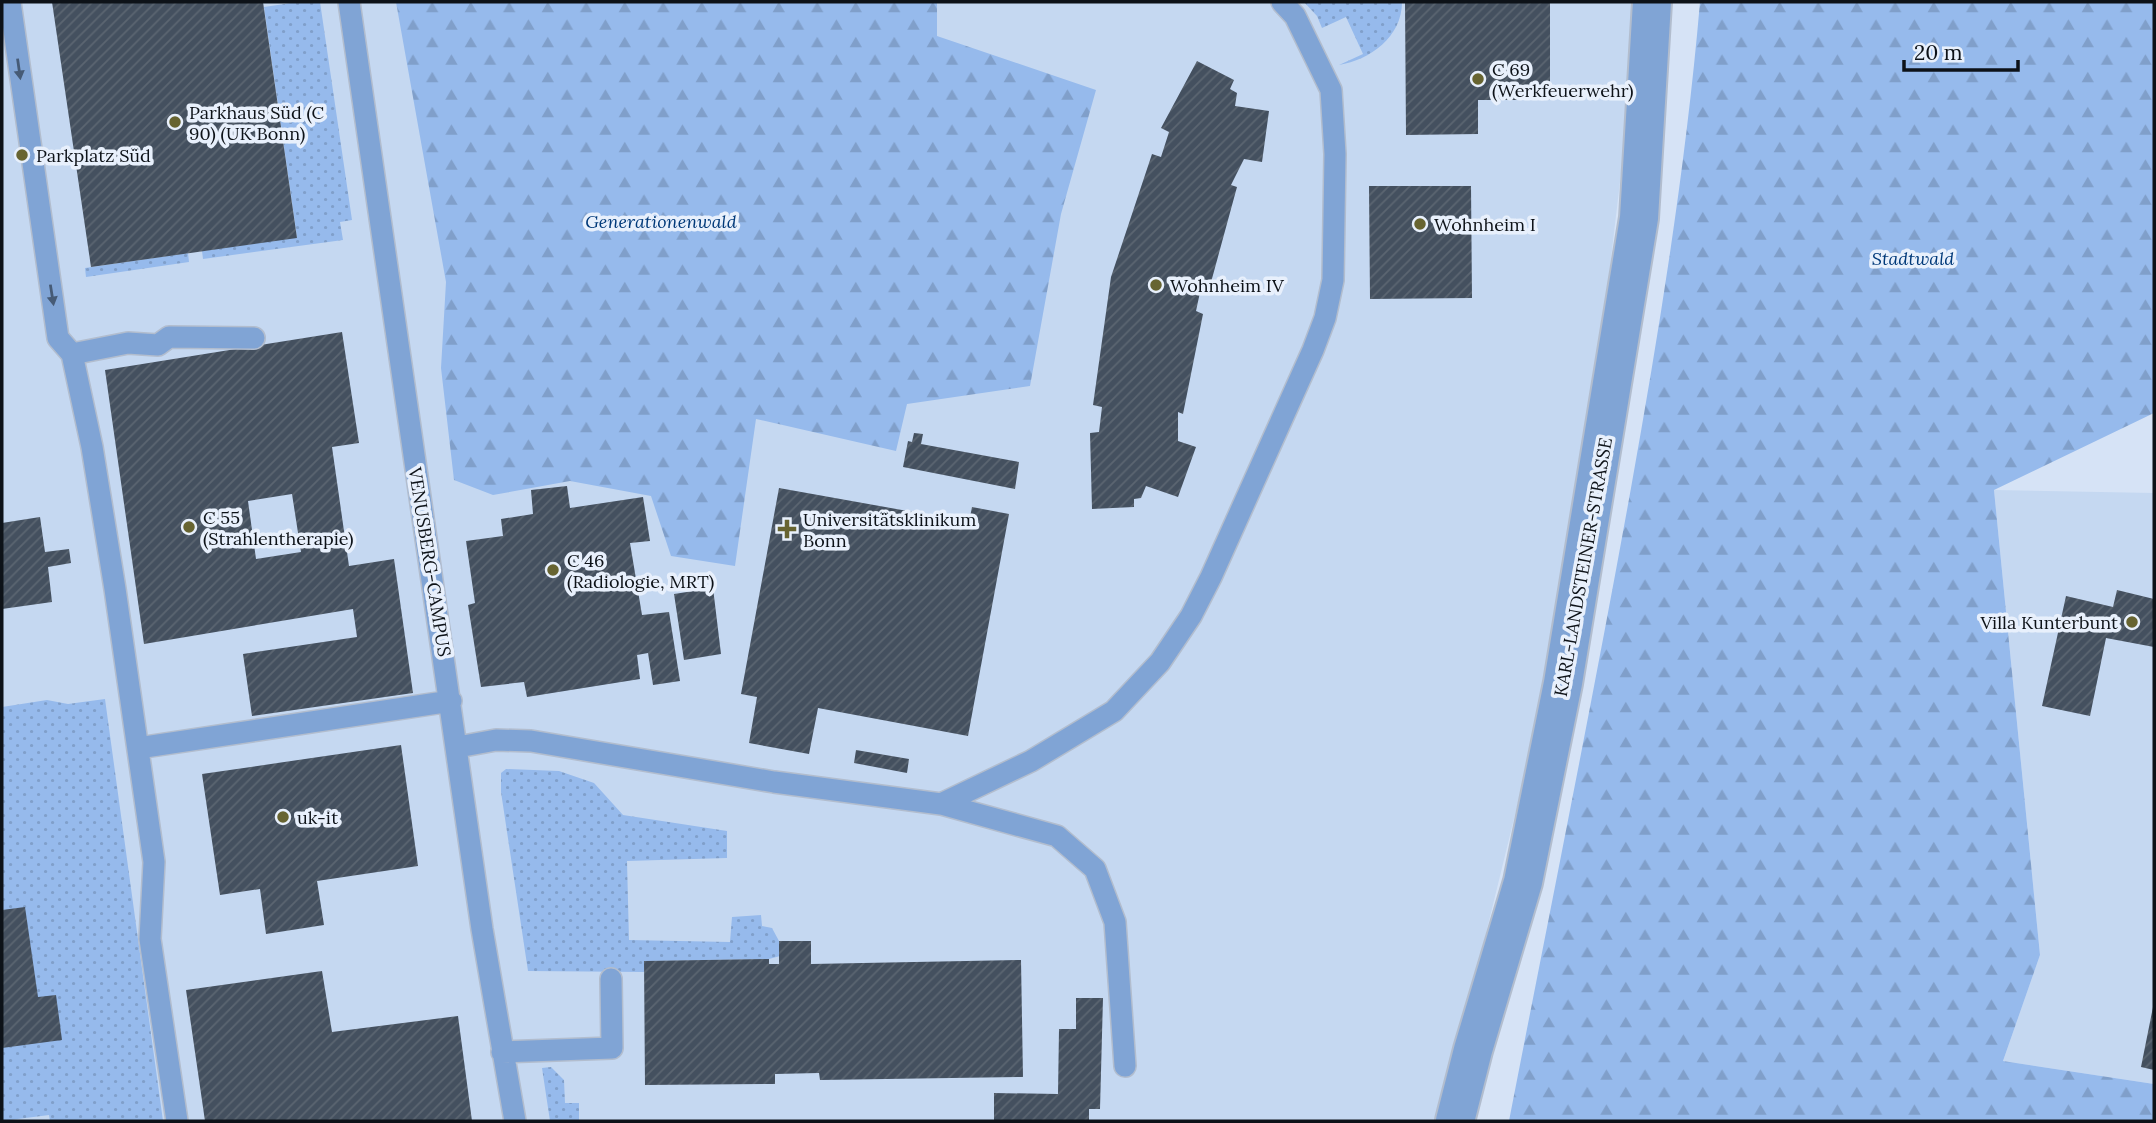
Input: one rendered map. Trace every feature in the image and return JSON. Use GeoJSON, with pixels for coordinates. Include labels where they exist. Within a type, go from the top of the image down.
{"type":"FeatureCollection","features":[{"type":"Feature","properties":{"kind":"street","name":"KARL-LANDSTEINER-STRASSE"},"geometry":{"type":"LineString","coordinates":[[1455,1121],[1523,882],[1563,683],[1639,218],[1652,2]]}},
{"type":"Feature","properties":{"kind":"lane"},"geometry":{"type":"LineString","coordinates":[[10,2],[65,346],[92,447],[138,748],[154,862],[150,939],[177,1121]]}},
{"type":"Feature","properties":{"kind":"lane","name":"VENUSBERG-CAMPUS"},"geometry":{"type":"LineString","coordinates":[[349,2],[502,1052],[515,1121]]}},
{"type":"Feature","properties":{"kind":"lane"},"geometry":{"type":"LineString","coordinates":[[941,804],[1031,761],[1114,711],[1160,662],[1191,616],[1211,577],[1313,350],[1332,280],[1335,154],[1331,90],[1295,16],[1282,2]]}},
{"type":"Feature","properties":{"kind":"lane"},"geometry":{"type":"LineString","coordinates":[[65,346],[128,343],[158,345],[169,337],[254,338]]}},
{"type":"Feature","properties":{"kind":"lane"},"geometry":{"type":"LineString","coordinates":[[138,748],[451,702]]}},
{"type":"Feature","properties":{"kind":"lane"},"geometry":{"type":"LineString","coordinates":[[458,747],[496,740],[531,741],[774,782],[941,804],[1057,836],[1095,869],[1115,922],[1125,1066]]}},
{"type":"Feature","properties":{"kind":"lane"},"geometry":{"type":"LineString","coordinates":[[502,1052],[612,1048],[611,979]]}},
{"type":"Feature","properties":{"kind":"shaded area","name":"Universitätsklinikum Bonn"},"geometry":{"type":"Polygon","coordinates":[[[2,2],[1633,2],[1625,139],[1597,378],[1548,680],[1440,1121],[2,1121],[2,2]]]}},
{"type":"Feature","properties":{"kind":"shaded area"},"geometry":{"type":"Polygon","coordinates":[[[1994,490],[2154,493],[2154,1084],[2003,1061],[2040,955],[1994,490]]]}},
{"type":"Feature","properties":{"kind":"green space"},"geometry":{"type":"Polygon","coordinates":[[[320,2],[352,220],[340,222],[343,240],[203,259],[202,251],[297,237],[264,7],[320,2]]]}},
{"type":"Feature","properties":{"kind":"green space","name":"Generationenwald"},"geometry":{"type":"Polygon","coordinates":[[[396,2],[937,2],[937,36],[1096,90],[1061,214],[1030,386],[907,404],[896,451],[756,419],[735,566],[671,556],[651,496],[570,481],[493,495],[454,480],[441,368],[446,282],[396,2]]]}},
{"type":"Feature","properties":{"kind":"green space"},"geometry":{"type":"Polygon","coordinates":[[[1304,2],[1402,2],[1397,26],[1382,45],[1362,58],[1339,65],[1363,54],[1346,17],[1322,28],[1317,16],[1304,2]]]}},
{"type":"Feature","properties":{"kind":"green space","name":"Stadtwald"},"geometry":{"type":"Polygon","coordinates":[[[1700,2],[2154,2],[2154,413],[1994,490],[2040,955],[2003,1061],[2154,1084],[2154,1121],[1509,1121],[1642,427],[1680,185],[1700,2]]]}},
{"type":"Feature","properties":{"kind":"green space"},"geometry":{"type":"Polygon","coordinates":[[[188,253],[189,262],[86,277],[85,268],[188,253]]]}},
{"type":"Feature","properties":{"kind":"green space"},"geometry":{"type":"Polygon","coordinates":[[[105,699],[163,1121],[50,1121],[49,1115],[2,1121],[2,707],[47,700],[68,704],[105,699]]]}},
{"type":"Feature","properties":{"kind":"green space"},"geometry":{"type":"Polygon","coordinates":[[[506,769],[559,771],[594,783],[623,815],[727,831],[727,858],[627,861],[629,940],[730,942],[732,917],[761,915],[762,926],[772,928],[779,941],[780,956],[769,959],[644,961],[644,972],[528,971],[501,792],[501,773],[506,769]]]}},
{"type":"Feature","properties":{"kind":"green space"},"geometry":{"type":"Polygon","coordinates":[[[551,1067],[564,1080],[565,1103],[579,1103],[579,1121],[550,1121],[542,1068],[551,1067]]]}},
{"type":"Feature","properties":{"kind":"building","name":"Parkhaus Süd (C 90) (UK Bonn)"},"geometry":{"type":"Polygon","coordinates":[[[52,2],[263,2],[297,238],[91,267],[52,2]]]}},
{"type":"Feature","properties":{"kind":"building","name":"C 69 (Werkfeuerwehr)"},"geometry":{"type":"Polygon","coordinates":[[[1405,2],[1550,2],[1550,100],[1478,100],[1478,134],[1406,135],[1405,2]]]}},
{"type":"Feature","properties":{"kind":"building","name":"Wohnheim IV"},"geometry":{"type":"Polygon","coordinates":[[[1197,61],[1234,80],[1230,89],[1237,93],[1235,106],[1269,111],[1262,162],[1244,159],[1231,185],[1237,187],[1210,286],[1202,283],[1196,311],[1203,314],[1183,414],[1178,412],[1178,441],[1196,447],[1178,497],[1146,486],[1141,498],[1134,499],[1134,507],[1092,509],[1090,433],[1099,432],[1102,407],[1093,405],[1111,277],[1152,154],[1161,157],[1169,132],[1161,128],[1197,61]]]}},
{"type":"Feature","properties":{"kind":"building","name":"Wohnheim I"},"geometry":{"type":"Polygon","coordinates":[[[1369,186],[1471,186],[1472,298],[1370,299],[1369,186]]]}},
{"type":"Feature","properties":{"kind":"building","name":"C 55 (Strahlentherapie)"},"geometry":{"type":"Polygon","coordinates":[[[342,332],[359,443],[332,447],[349,566],[394,559],[413,693],[252,716],[243,654],[357,637],[353,609],[144,644],[105,370],[342,332]],[[292,494],[248,501],[256,559],[301,552],[292,494]]]}},
{"type":"Feature","properties":{"kind":"building"},"geometry":{"type":"Polygon","coordinates":[[[914,433],[923,434],[921,444],[1019,462],[1015,489],[903,467],[908,441],[912,442],[914,433]]]}},
{"type":"Feature","properties":{"kind":"building","name":"C 46 (Radiologie, MRT)"},"geometry":{"type":"Polygon","coordinates":[[[567,486],[570,508],[643,497],[650,541],[630,543],[642,615],[669,612],[680,681],[653,685],[648,653],[637,655],[640,679],[527,697],[524,682],[481,687],[468,605],[475,603],[466,541],[503,536],[501,519],[533,514],[531,490],[567,486]]]}},
{"type":"Feature","properties":{"kind":"building"},"geometry":{"type":"Polygon","coordinates":[[[779,488],[969,522],[972,507],[1009,514],[968,736],[818,708],[809,754],[749,743],[757,697],[741,694],[779,488]]]}},
{"type":"Feature","properties":{"kind":"building"},"geometry":{"type":"Polygon","coordinates":[[[40,517],[45,552],[69,549],[71,563],[48,567],[52,602],[2,609],[2,523],[40,517]]]}},
{"type":"Feature","properties":{"kind":"building"},"geometry":{"type":"Polygon","coordinates":[[[713,588],[721,654],[684,660],[674,594],[713,588]]]}},
{"type":"Feature","properties":{"kind":"building"},"geometry":{"type":"Polygon","coordinates":[[[2117,590],[2154,599],[2154,647],[2106,638],[2090,716],[2042,706],[2066,596],[2113,607],[2117,590]]]}},
{"type":"Feature","properties":{"kind":"building"},"geometry":{"type":"Polygon","coordinates":[[[401,745],[418,866],[317,881],[324,925],[266,934],[260,889],[220,895],[202,774],[401,745]]]}},
{"type":"Feature","properties":{"kind":"building"},"geometry":{"type":"Polygon","coordinates":[[[856,750],[909,759],[907,773],[854,763],[856,750]]]}},
{"type":"Feature","properties":{"kind":"building"},"geometry":{"type":"Polygon","coordinates":[[[25,907],[38,997],[56,995],[62,1040],[2,1048],[2,910],[25,907]]]}},
{"type":"Feature","properties":{"kind":"building"},"geometry":{"type":"Polygon","coordinates":[[[779,941],[811,941],[811,964],[1021,960],[1023,1077],[820,1080],[819,1073],[775,1074],[775,1084],[645,1085],[644,961],[769,959],[769,964],[779,964],[779,941]]]}},
{"type":"Feature","properties":{"kind":"building"},"geometry":{"type":"Polygon","coordinates":[[[322,971],[332,1032],[458,1016],[472,1121],[205,1121],[186,990],[322,971]]]}},
{"type":"Feature","properties":{"kind":"building"},"geometry":{"type":"Polygon","coordinates":[[[1076,998],[1103,998],[1100,1109],[1089,1109],[1089,1121],[994,1121],[994,1093],[1058,1094],[1059,1029],[1076,1029],[1076,998]]]}},
{"type":"Feature","properties":{"kind":"building"},"geometry":{"type":"Polygon","coordinates":[[[2154,1007],[2154,1070],[2141,1067],[2154,1007]]]}},
{"type":"Feature","properties":{"kind":"place","name":"C 69 (Werkfeuerwehr)"},"geometry":{"type":"Point","coordinates":[1478,79]}},
{"type":"Feature","properties":{"kind":"place","name":"Parkhaus Süd (C 90) (UK Bonn)"},"geometry":{"type":"Point","coordinates":[175,122]}},
{"type":"Feature","properties":{"kind":"place","name":"Parkplatz Süd"},"geometry":{"type":"Point","coordinates":[22,155]}},
{"type":"Feature","properties":{"kind":"place","name":"Wohnheim I"},"geometry":{"type":"Point","coordinates":[1420,224]}},
{"type":"Feature","properties":{"kind":"place","name":"Wohnheim IV"},"geometry":{"type":"Point","coordinates":[1156,285]}},
{"type":"Feature","properties":{"kind":"place","name":"C 55 (Strahlentherapie)"},"geometry":{"type":"Point","coordinates":[189,527]}},
{"type":"Feature","properties":{"kind":"place","name":"Universitätsklinikum Bonn"},"geometry":{"type":"Point","coordinates":[787,529]}},
{"type":"Feature","properties":{"kind":"place","name":"C 46 (Radiologie, MRT)"},"geometry":{"type":"Point","coordinates":[553,570]}},
{"type":"Feature","properties":{"kind":"place","name":"Villa Kunterbunt"},"geometry":{"type":"Point","coordinates":[2132,622]}},
{"type":"Feature","properties":{"kind":"place","name":"uk-it"},"geometry":{"type":"Point","coordinates":[283,817]}}]}
